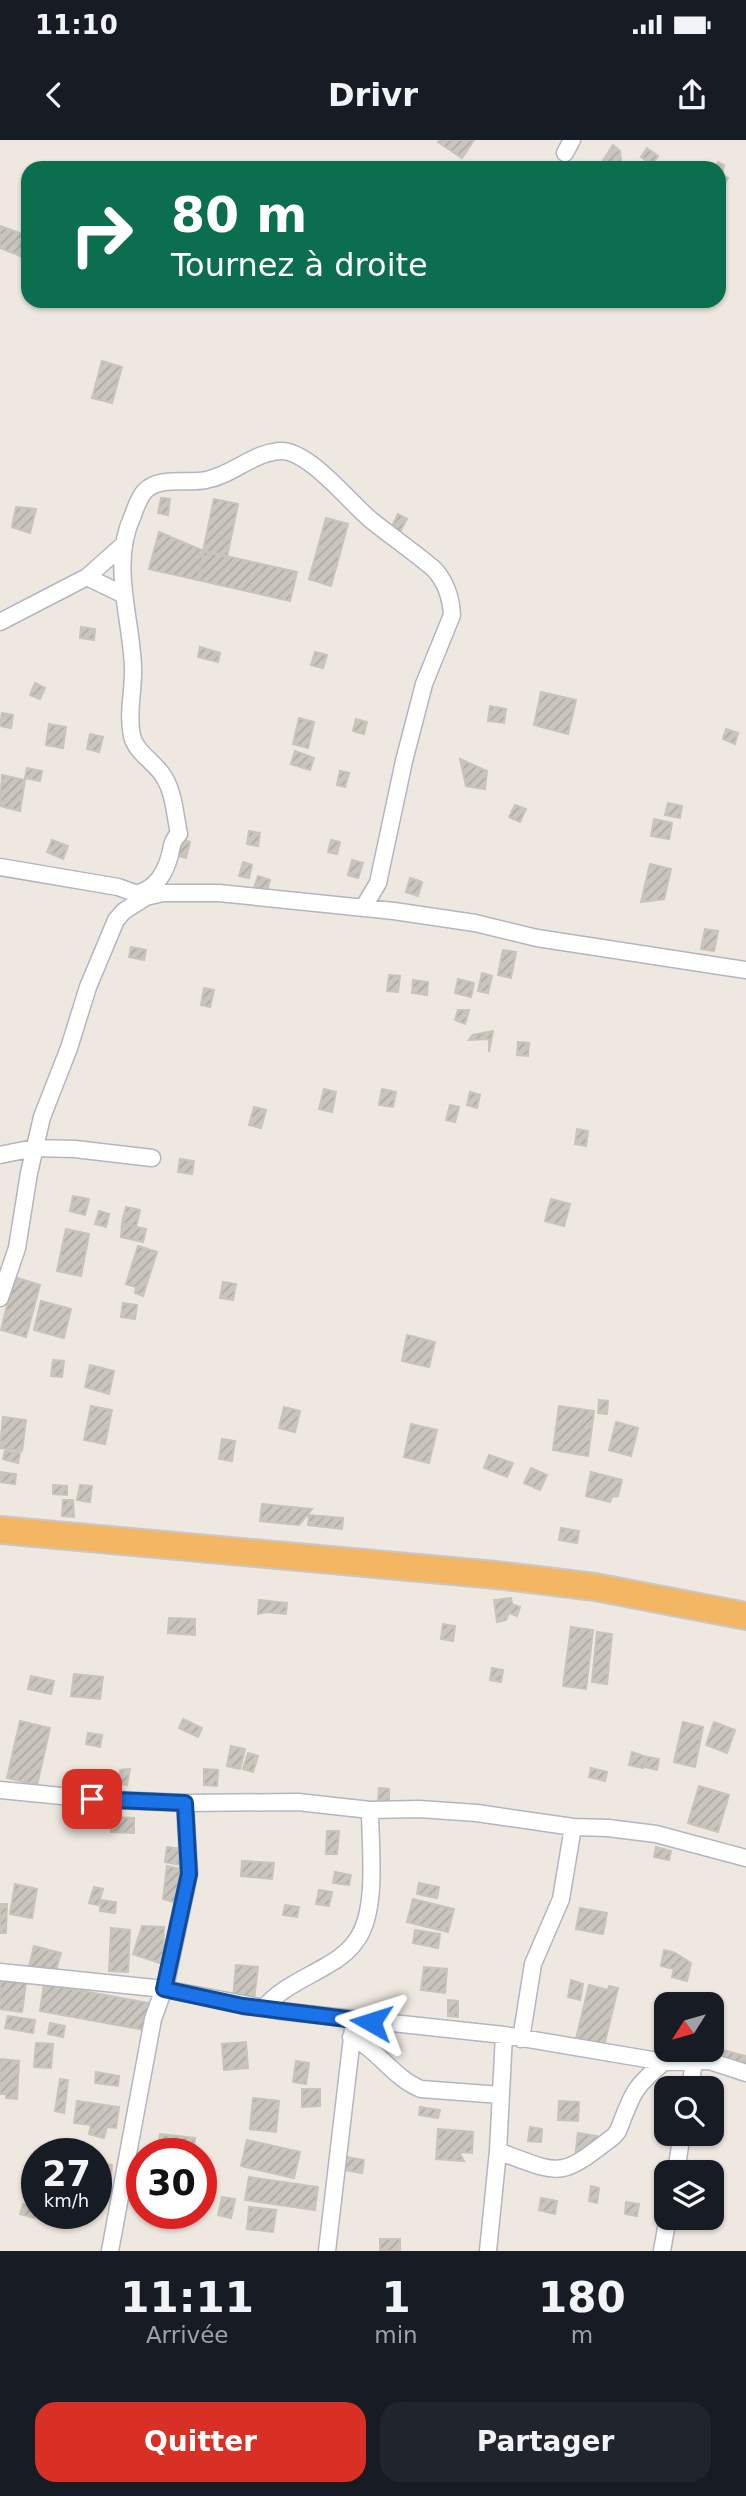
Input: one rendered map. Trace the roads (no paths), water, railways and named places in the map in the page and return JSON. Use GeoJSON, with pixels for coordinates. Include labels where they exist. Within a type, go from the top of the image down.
{"type":"FeatureCollection","features":[{"type":"Feature","properties":{"kind":"highway"},"geometry":{"type":"LineString","coordinates":[[0,1530],[496,1575],[595,1587],[746,1616]]}},
{"type":"Feature","properties":{"kind":"street"},"geometry":{"type":"LineString","coordinates":[[0,1297],[17,1248],[42,1117],[69,1048],[88,987],[116,920],[160,878],[170,857],[174,838],[178,834],[170,789],[164,776],[135,745],[130,721],[133,655],[121,568],[123,545],[141,496],[152,486],[207,480],[229,473],[266,453],[283,450],[301,457],[319,470],[369,519],[424,560],[443,579],[452,606],[452,615],[424,684],[404,761],[378,883],[363,908]]}},
{"type":"Feature","properties":{"kind":"street"},"geometry":{"type":"LineString","coordinates":[[0,622],[87,577],[123,545]]}},
{"type":"Feature","properties":{"kind":"street"},"geometry":{"type":"LineString","coordinates":[[87,577],[124,595]]}},
{"type":"Feature","properties":{"kind":"street"},"geometry":{"type":"LineString","coordinates":[[0,867],[118,887],[143,895],[219,893],[475,922],[537,938],[746,970]]}},
{"type":"Feature","properties":{"kind":"street"},"geometry":{"type":"LineString","coordinates":[[0,1155],[34,1148],[75,1149],[152,1158]]}},
{"type":"Feature","properties":{"kind":"street"},"geometry":{"type":"LineString","coordinates":[[0,1790],[92,1799],[185,1803],[298,1802],[370,1810],[464,1811],[573,1828],[608,1828],[656,1834],[746,1858]]}},
{"type":"Feature","properties":{"kind":"street"},"geometry":{"type":"LineString","coordinates":[[110,2251],[153,2019],[164,1989],[189,1874],[185,1803]]}},
{"type":"Feature","properties":{"kind":"street"},"geometry":{"type":"LineString","coordinates":[[264,2008],[283,1992],[342,1957],[358,1938],[367,1916],[370,1892],[370,1810]]}},
{"type":"Feature","properties":{"kind":"street"},"geometry":{"type":"LineString","coordinates":[[521,2039],[533,1964],[561,1899],[573,1828]]}},
{"type":"Feature","properties":{"kind":"street"},"geometry":{"type":"LineString","coordinates":[[0,1972],[164,1989],[264,2008],[504,2035],[654,2060]]}},
{"type":"Feature","properties":{"kind":"street"},"geometry":{"type":"LineString","coordinates":[[327,2251],[354,2020]]}},
{"type":"Feature","properties":{"kind":"street"},"geometry":{"type":"LineString","coordinates":[[488,2251],[498,2151],[504,2035]]}},
{"type":"Feature","properties":{"kind":"street"},"geometry":{"type":"LineString","coordinates":[[351,2037],[368,2046],[411,2085],[421,2089],[500,2095]]}},
{"type":"Feature","properties":{"kind":"street"},"geometry":{"type":"LineString","coordinates":[[498,2151],[541,2168],[557,2170],[580,2162],[618,2131],[634,2091],[641,2081],[664,2062]]}},
{"type":"Feature","properties":{"kind":"street"},"geometry":{"type":"LineString","coordinates":[[692,2076],[694,2062]]}},
{"type":"Feature","properties":{"kind":"street"},"geometry":{"type":"LineString","coordinates":[[712,2062],[746,2073]]}},
{"type":"Feature","properties":{"kind":"street"},"geometry":{"type":"LineString","coordinates":[[662,2251],[666,2230]]}}]}
